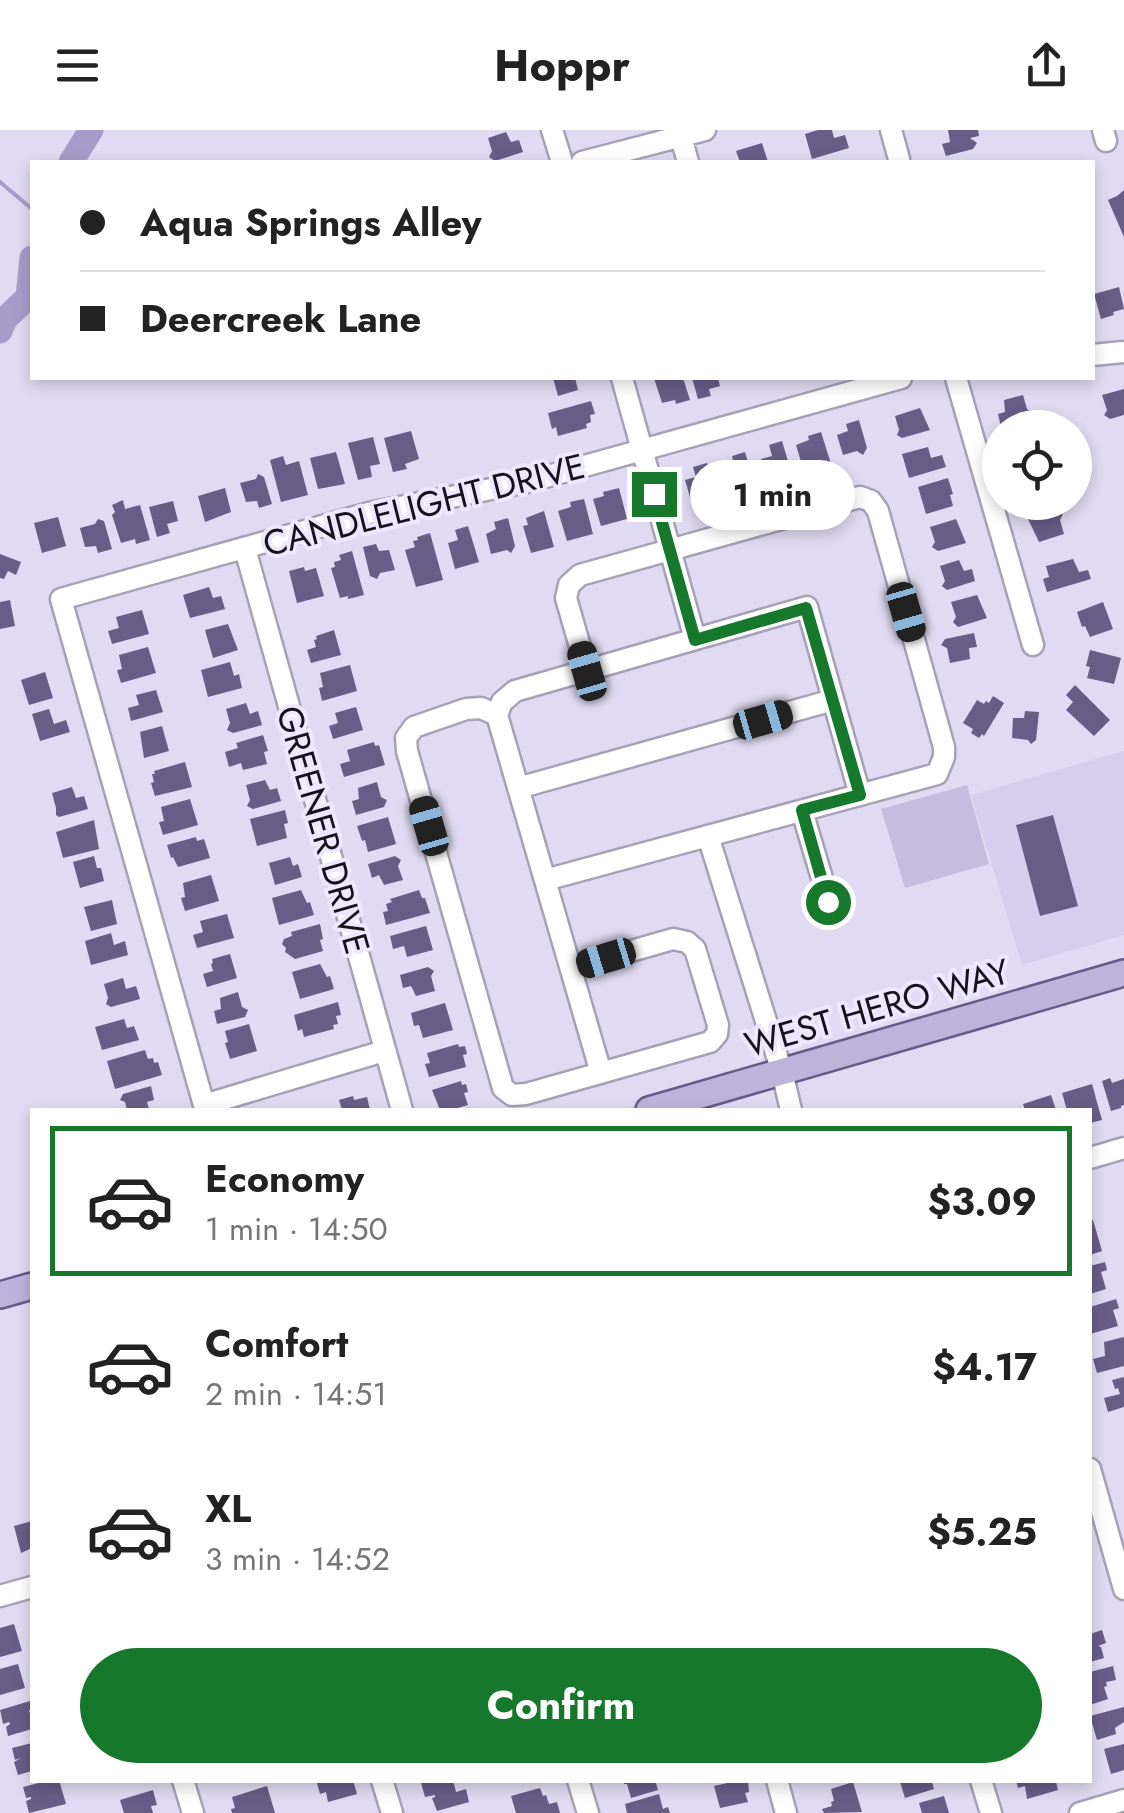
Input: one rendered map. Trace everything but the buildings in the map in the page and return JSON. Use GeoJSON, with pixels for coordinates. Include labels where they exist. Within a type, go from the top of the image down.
{"type":"FeatureCollection","features":[{"type":"Feature","properties":{"kind":"main road","name":"WEST HERO WAY"},"geometry":{"type":"LineString","coordinates":[[656,1108],[1124,973]]}},
{"type":"Feature","properties":{"kind":"main road"},"geometry":{"type":"LineString","coordinates":[[0,1295],[30,1287]]}},
{"type":"Feature","properties":{"kind":"street"},"geometry":{"type":"LineString","coordinates":[[552,130],[561,160]]}},
{"type":"Feature","properties":{"kind":"street"},"geometry":{"type":"LineString","coordinates":[[590,160],[705,130]]}},
{"type":"Feature","properties":{"kind":"street"},"geometry":{"type":"LineString","coordinates":[[891,130],[899,159]]}},
{"type":"Feature","properties":{"kind":"street"},"geometry":{"type":"LineString","coordinates":[[681,137],[687,160]]}},
{"type":"Feature","properties":{"kind":"street"},"geometry":{"type":"LineString","coordinates":[[1095,355],[1124,352]]}},
{"type":"Feature","properties":{"kind":"street"},"geometry":{"type":"LineString","coordinates":[[623,380],[695,640]]}},
{"type":"Feature","properties":{"kind":"street","name":"CANDLELIGHT DRIVE"},"geometry":{"type":"LineString","coordinates":[[384,1051],[204,1105],[61,599],[369,514],[527,482],[894,380]]}},
{"type":"Feature","properties":{"kind":"street"},"geometry":{"type":"LineString","coordinates":[[957,380],[1034,645]]}},
{"type":"Feature","properties":{"kind":"street"},"geometry":{"type":"LineString","coordinates":[[545,880],[938,774],[944,757],[878,511],[871,501],[860,497],[580,575],[568,584],[566,598],[587,671]]}},
{"type":"Feature","properties":{"kind":"street","name":"GREENER DRIVE"},"geometry":{"type":"LineString","coordinates":[[245,549],[401,1108]]}},
{"type":"Feature","properties":{"kind":"street"},"geometry":{"type":"LineString","coordinates":[[601,1073],[496,716],[502,702],[515,692],[806,608],[860,795]]}},
{"type":"Feature","properties":{"kind":"street"},"geometry":{"type":"LineString","coordinates":[[518,788],[833,700]]}},
{"type":"Feature","properties":{"kind":"street"},"geometry":{"type":"LineString","coordinates":[[496,716],[480,708],[466,709],[414,726],[406,738],[504,1088],[512,1095],[526,1094],[710,1042],[716,1034],[718,1025],[695,949],[687,942],[672,939],[572,968]]}},
{"type":"Feature","properties":{"kind":"street"},"geometry":{"type":"LineString","coordinates":[[802,810],[828,902]]}},
{"type":"Feature","properties":{"kind":"street"},"geometry":{"type":"LineString","coordinates":[[708,836],[791,1108]]}},
{"type":"Feature","properties":{"kind":"street"},"geometry":{"type":"LineString","coordinates":[[1092,1157],[1124,1148]]}},
{"type":"Feature","properties":{"kind":"street"},"geometry":{"type":"LineString","coordinates":[[1092,1476],[1124,1589]]}},
{"type":"Feature","properties":{"kind":"street"},"geometry":{"type":"LineString","coordinates":[[0,1596],[30,1588]]}},
{"type":"Feature","properties":{"kind":"street"},"geometry":{"type":"LineString","coordinates":[[184,1783],[192,1813]]}},
{"type":"Feature","properties":{"kind":"street"},"geometry":{"type":"LineString","coordinates":[[383,1783],[392,1813]]}},
{"type":"Feature","properties":{"kind":"street"},"geometry":{"type":"LineString","coordinates":[[579,1783],[588,1813]]}},
{"type":"Feature","properties":{"kind":"street"},"geometry":{"type":"LineString","coordinates":[[778,1783],[786,1813]]}},
{"type":"Feature","properties":{"kind":"street"},"geometry":{"type":"LineString","coordinates":[[983,1783],[991,1813]]}},
{"type":"Feature","properties":{"kind":"street"},"geometry":{"type":"LineString","coordinates":[[1080,1813],[1124,1800]]}},
{"type":"Feature","properties":{"kind":"shaded area"},"geometry":{"type":"Polygon","coordinates":[[[1124,751],[1124,935],[1022,965],[971,795],[1124,751]]]}},
{"type":"Feature","properties":{"kind":"shaded area"},"geometry":{"type":"Polygon","coordinates":[[[967,785],[989,864],[905,888],[881,809],[967,785]]]}},
{"type":"Feature","properties":{"kind":"waterway"},"geometry":{"type":"LineString","coordinates":[[72,160],[91,130]]}},
{"type":"Feature","properties":{"kind":"waterway"},"geometry":{"type":"LineString","coordinates":[[0,182],[30,207]]}},
{"type":"Feature","properties":{"kind":"waterway"},"geometry":{"type":"LineString","coordinates":[[0,331],[5,319],[28,297],[30,278]]}},
{"type":"Feature","properties":{"kind":"route"},"geometry":{"type":"LineString","coordinates":[[654,494],[695,640],[806,608],[860,795],[802,810],[828,902]]}}]}
